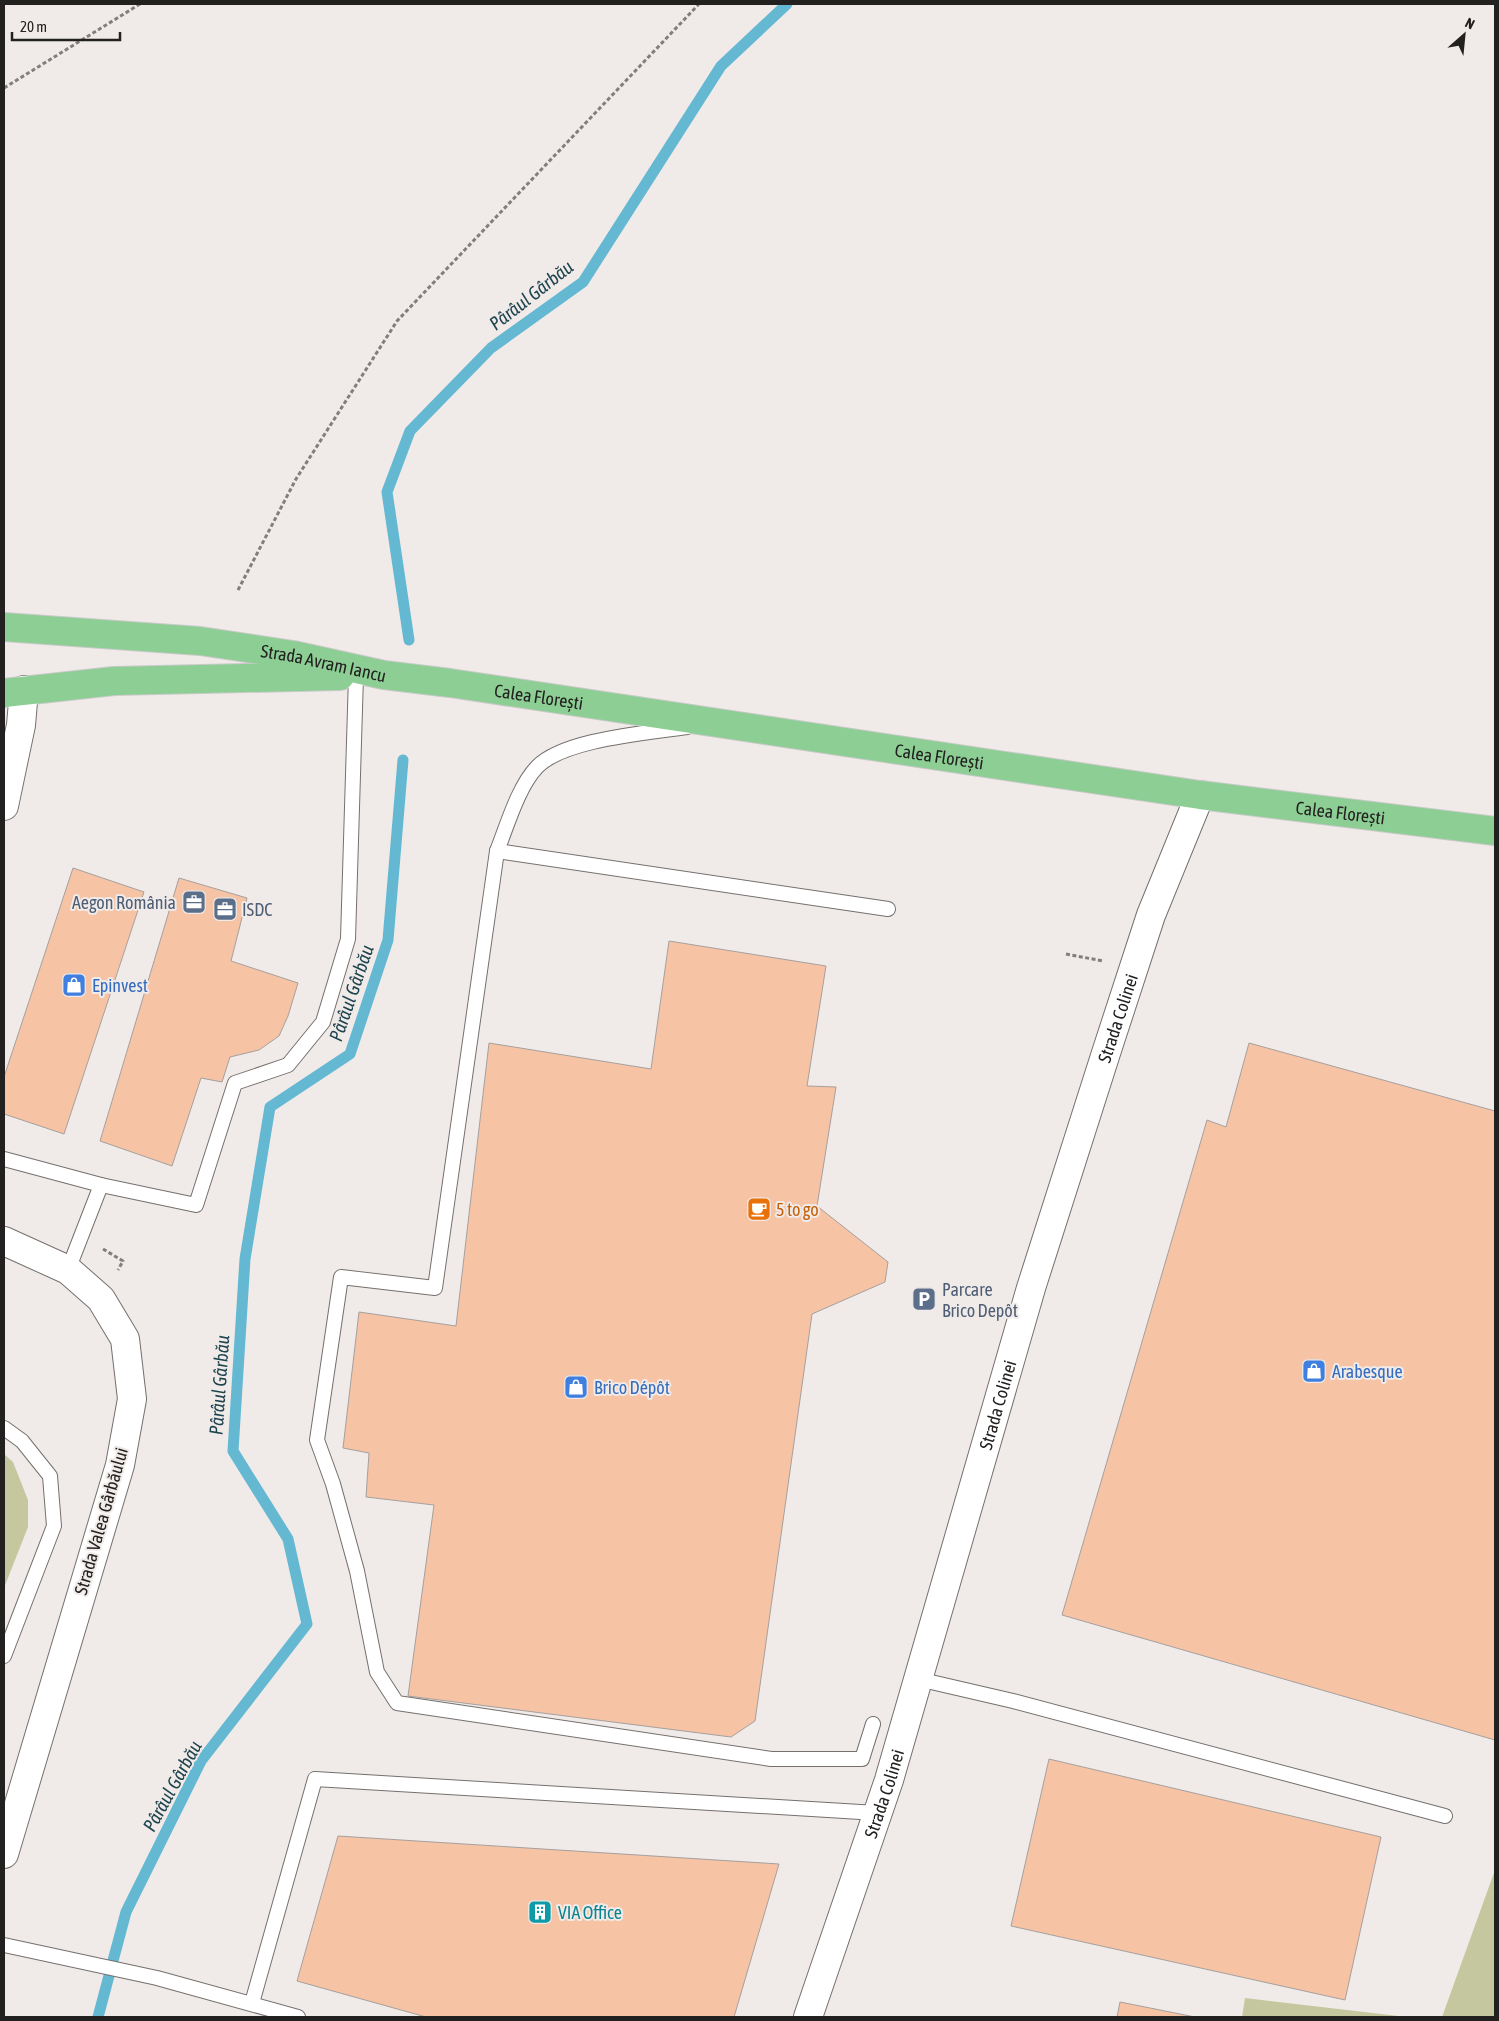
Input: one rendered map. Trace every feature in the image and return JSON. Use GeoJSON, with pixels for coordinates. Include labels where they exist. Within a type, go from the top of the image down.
{"type":"FeatureCollection","features":[{"type":"Feature","properties":{"kind":"main road","name":"Strada Avram Iancu"},"geometry":{"type":"LineString","coordinates":[[4,627],[200,641],[293,655],[390,675]]}},
{"type":"Feature","properties":{"kind":"main road","name":"Strada Avram Iancu"},"geometry":{"type":"LineString","coordinates":[[14,692],[114,681],[390,675]]}},
{"type":"Feature","properties":{"kind":"main road","name":"Calea Florești"},"geometry":{"type":"LineString","coordinates":[[390,675],[1200,795],[1495,832]]}},
{"type":"Feature","properties":{"kind":"street"},"geometry":{"type":"LineString","coordinates":[[4,806],[21,725],[14,692]]}},
{"type":"Feature","properties":{"kind":"street","name":"Strada Colinei"},"geometry":{"type":"LineString","coordinates":[[808,2017],[877,1813],[1055,1213],[1151,915],[1200,795]]}},
{"type":"Feature","properties":{"kind":"street","name":"Strada Valea Gârbăului"},"geometry":{"type":"LineString","coordinates":[[4,1241],[68,1270],[101,1299],[125,1339],[132,1398],[120,1466],[4,1854]]}},
{"type":"Feature","properties":{"kind":"lane"},"geometry":{"type":"LineString","coordinates":[[4,633],[35,628]]}},
{"type":"Feature","properties":{"kind":"lane"},"geometry":{"type":"LineString","coordinates":[[4,1159],[101,1184],[196,1205],[235,1083],[288,1065],[323,1022],[348,939],[356,676]]}},
{"type":"Feature","properties":{"kind":"lane"},"geometry":{"type":"LineString","coordinates":[[711,723],[589,743],[557,752],[536,768],[522,790],[497,851],[435,1288],[341,1276],[318,1440],[333,1484],[357,1571],[377,1672],[397,1703],[771,1758],[862,1758],[872,1724]]}},
{"type":"Feature","properties":{"kind":"lane"},"geometry":{"type":"LineString","coordinates":[[497,851],[888,909]]}},
{"type":"Feature","properties":{"kind":"lane"},"geometry":{"type":"LineString","coordinates":[[68,1270],[101,1184]]}},
{"type":"Feature","properties":{"kind":"lane"},"geometry":{"type":"LineString","coordinates":[[4,1428],[22,1441],[50,1476],[54,1526],[4,1656]]}},
{"type":"Feature","properties":{"kind":"lane"},"geometry":{"type":"LineString","coordinates":[[918,1679],[1023,1704],[1445,1816]]}},
{"type":"Feature","properties":{"kind":"lane"},"geometry":{"type":"LineString","coordinates":[[252,2004],[315,1779],[877,1813]]}},
{"type":"Feature","properties":{"kind":"lane"},"geometry":{"type":"LineString","coordinates":[[4,1945],[157,1978],[298,2017]]}},
{"type":"Feature","properties":{"kind":"path"},"geometry":{"type":"LineString","coordinates":[[4,88],[140,4]]}},
{"type":"Feature","properties":{"kind":"path"},"geometry":{"type":"LineString","coordinates":[[238,590],[296,479],[398,321],[699,4]]}},
{"type":"Feature","properties":{"kind":"green space"},"geometry":{"type":"Polygon","coordinates":[[[4,1454],[13,1462],[28,1500],[28,1527],[4,1588],[4,1454]]]}},
{"type":"Feature","properties":{"kind":"green space"},"geometry":{"type":"Polygon","coordinates":[[[1495,1870],[1495,2017],[1442,2017],[1495,1870]]]}},
{"type":"Feature","properties":{"kind":"green space"},"geometry":{"type":"Polygon","coordinates":[[[1245,1998],[1407,2017],[1242,2017],[1245,1998]]]}},
{"type":"Feature","properties":{"kind":"building","name":"Epinvest"},"geometry":{"type":"Polygon","coordinates":[[[73,868],[144,892],[64,1134],[4,1114],[4,1077],[73,868]]]}},
{"type":"Feature","properties":{"kind":"building"},"geometry":{"type":"Polygon","coordinates":[[[179,878],[247,898],[231,961],[298,983],[288,1016],[279,1036],[259,1050],[230,1057],[222,1082],[201,1078],[172,1166],[100,1141],[179,878]]]}},
{"type":"Feature","properties":{"kind":"building","name":"Brico Dépôt"},"geometry":{"type":"Polygon","coordinates":[[[669,941],[826,966],[807,1086],[836,1087],[817,1206],[888,1262],[885,1282],[812,1314],[755,1721],[731,1737],[408,1696],[434,1505],[366,1497],[369,1453],[343,1448],[359,1312],[456,1326],[489,1043],[651,1069],[669,941]]]}},
{"type":"Feature","properties":{"kind":"building","name":"Arabesque"},"geometry":{"type":"Polygon","coordinates":[[[1249,1043],[1495,1111],[1495,1740],[1062,1615],[1207,1120],[1226,1127],[1249,1043]]]}},
{"type":"Feature","properties":{"kind":"building"},"geometry":{"type":"Polygon","coordinates":[[[1049,1759],[1381,1837],[1345,2000],[1011,1926],[1049,1759]]]}},
{"type":"Feature","properties":{"kind":"building","name":"VIA Office"},"geometry":{"type":"Polygon","coordinates":[[[338,1836],[779,1864],[734,2017],[426,2017],[297,1981],[338,1836]]]}},
{"type":"Feature","properties":{"kind":"building"},"geometry":{"type":"Polygon","coordinates":[[[1120,2002],[1195,2017],[1117,2017],[1120,2002]]]}},
{"type":"Feature","properties":{"kind":"waterway","name":"Pârâul Gârbău"},"geometry":{"type":"LineString","coordinates":[[409,640],[387,492],[410,431],[491,348],[583,282],[721,66],[787,4]]}},
{"type":"Feature","properties":{"kind":"waterway","name":"Pârâul Gârbău"},"geometry":{"type":"LineString","coordinates":[[98,2017],[126,1912],[201,1761],[307,1624],[288,1539],[233,1451],[245,1259],[270,1107],[350,1054],[388,940],[403,760]]}},
{"type":"Feature","properties":{"kind":"place","name":"Aegon România"},"geometry":{"type":"Point","coordinates":[194,902]}},
{"type":"Feature","properties":{"kind":"place","name":"ISDC"},"geometry":{"type":"Point","coordinates":[225,909]}},
{"type":"Feature","properties":{"kind":"place","name":"Epinvest"},"geometry":{"type":"Point","coordinates":[74,985]}},
{"type":"Feature","properties":{"kind":"place","name":"5 to go"},"geometry":{"type":"Point","coordinates":[759,1209]}},
{"type":"Feature","properties":{"kind":"place","name":"Parcare Brico Depôt"},"geometry":{"type":"Point","coordinates":[924,1299]}},
{"type":"Feature","properties":{"kind":"place","name":"Arabesque"},"geometry":{"type":"Point","coordinates":[1314,1371]}},
{"type":"Feature","properties":{"kind":"place","name":"Brico Dépôt"},"geometry":{"type":"Point","coordinates":[576,1387]}},
{"type":"Feature","properties":{"kind":"place","name":"VIA Office"},"geometry":{"type":"Point","coordinates":[540,1912]}}]}
